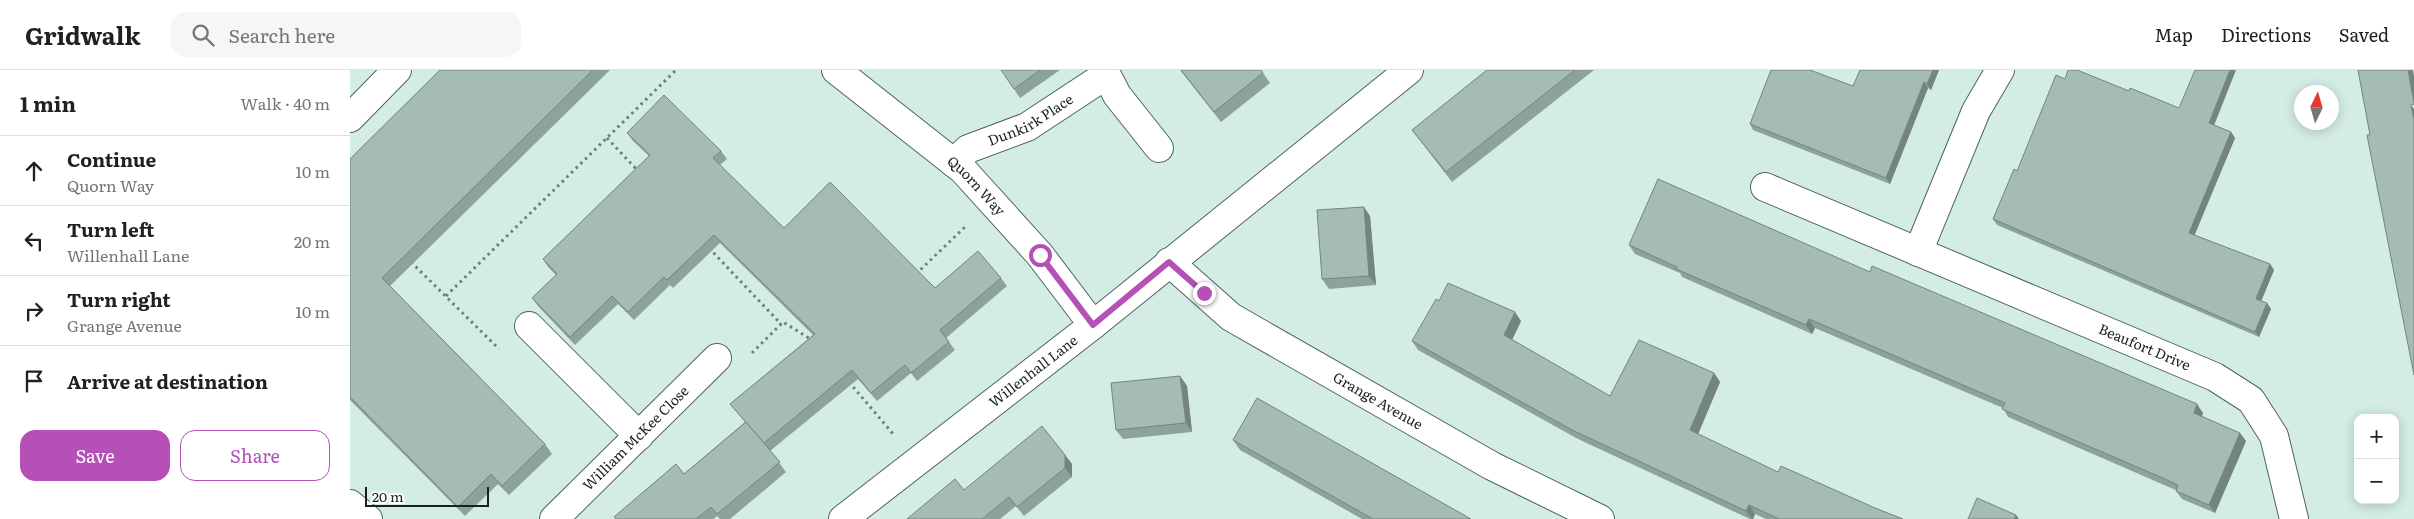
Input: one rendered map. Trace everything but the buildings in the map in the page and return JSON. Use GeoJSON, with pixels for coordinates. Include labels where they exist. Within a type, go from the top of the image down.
{"type":"FeatureCollection","features":[{"type":"Feature","properties":{"kind":"street"},"geometry":{"type":"LineString","coordinates":[[350,118],[397,70]]}},
{"type":"Feature","properties":{"kind":"street","name":"Quorn Way"},"geometry":{"type":"LineString","coordinates":[[836,70],[963,170],[1040,255],[1093,325]]}},
{"type":"Feature","properties":{"kind":"street","name":"Willenhall Lane"},"geometry":{"type":"LineString","coordinates":[[843,519],[1093,325],[1409,70]]}},
{"type":"Feature","properties":{"kind":"street"},"geometry":{"type":"LineString","coordinates":[[1918,252],[1976,111],[2000,70]]}},
{"type":"Feature","properties":{"kind":"street","name":"Dunkirk Place"},"geometry":{"type":"LineString","coordinates":[[954,163],[968,148],[1027,127],[1105,73],[1117,96],[1159,148]]}},
{"type":"Feature","properties":{"kind":"street","name":"Beaufort Drive"},"geometry":{"type":"LineString","coordinates":[[1765,187],[2215,377],[2251,400],[2274,436],[2294,519]]}},
{"type":"Feature","properties":{"kind":"street","name":"Grange Avenue"},"geometry":{"type":"LineString","coordinates":[[1169,262],[1231,317],[1492,466],[1600,519]]}},
{"type":"Feature","properties":{"kind":"street"},"geometry":{"type":"LineString","coordinates":[[530,326],[639,436]]}},
{"type":"Feature","properties":{"kind":"street","name":"William McKee Close"},"geometry":{"type":"LineString","coordinates":[[554,519],[717,358]]}},
{"type":"Feature","properties":{"kind":"street"},"geometry":{"type":"LineString","coordinates":[[350,504],[368,519]]}},
{"type":"Feature","properties":{"kind":"path"},"geometry":{"type":"LineString","coordinates":[[446,296],[676,70]]}},
{"type":"Feature","properties":{"kind":"path"},"geometry":{"type":"LineString","coordinates":[[606,138],[640,174]]}},
{"type":"Feature","properties":{"kind":"path"},"geometry":{"type":"LineString","coordinates":[[910,280],[992,202]]}},
{"type":"Feature","properties":{"kind":"path"},"geometry":{"type":"LineString","coordinates":[[707,246],[781,324]]}},
{"type":"Feature","properties":{"kind":"path"},"geometry":{"type":"LineString","coordinates":[[405,256],[502,351]]}},
{"type":"Feature","properties":{"kind":"path"},"geometry":{"type":"LineString","coordinates":[[717,358],[734,370],[783,322],[814,341]]}},
{"type":"Feature","properties":{"kind":"path"},"geometry":{"type":"LineString","coordinates":[[845,377],[916,461]]}},
{"type":"Feature","properties":{"kind":"route"},"geometry":{"type":"LineString","coordinates":[[1040,255],[1093,325],[1169,262],[1204,293]]}}]}
